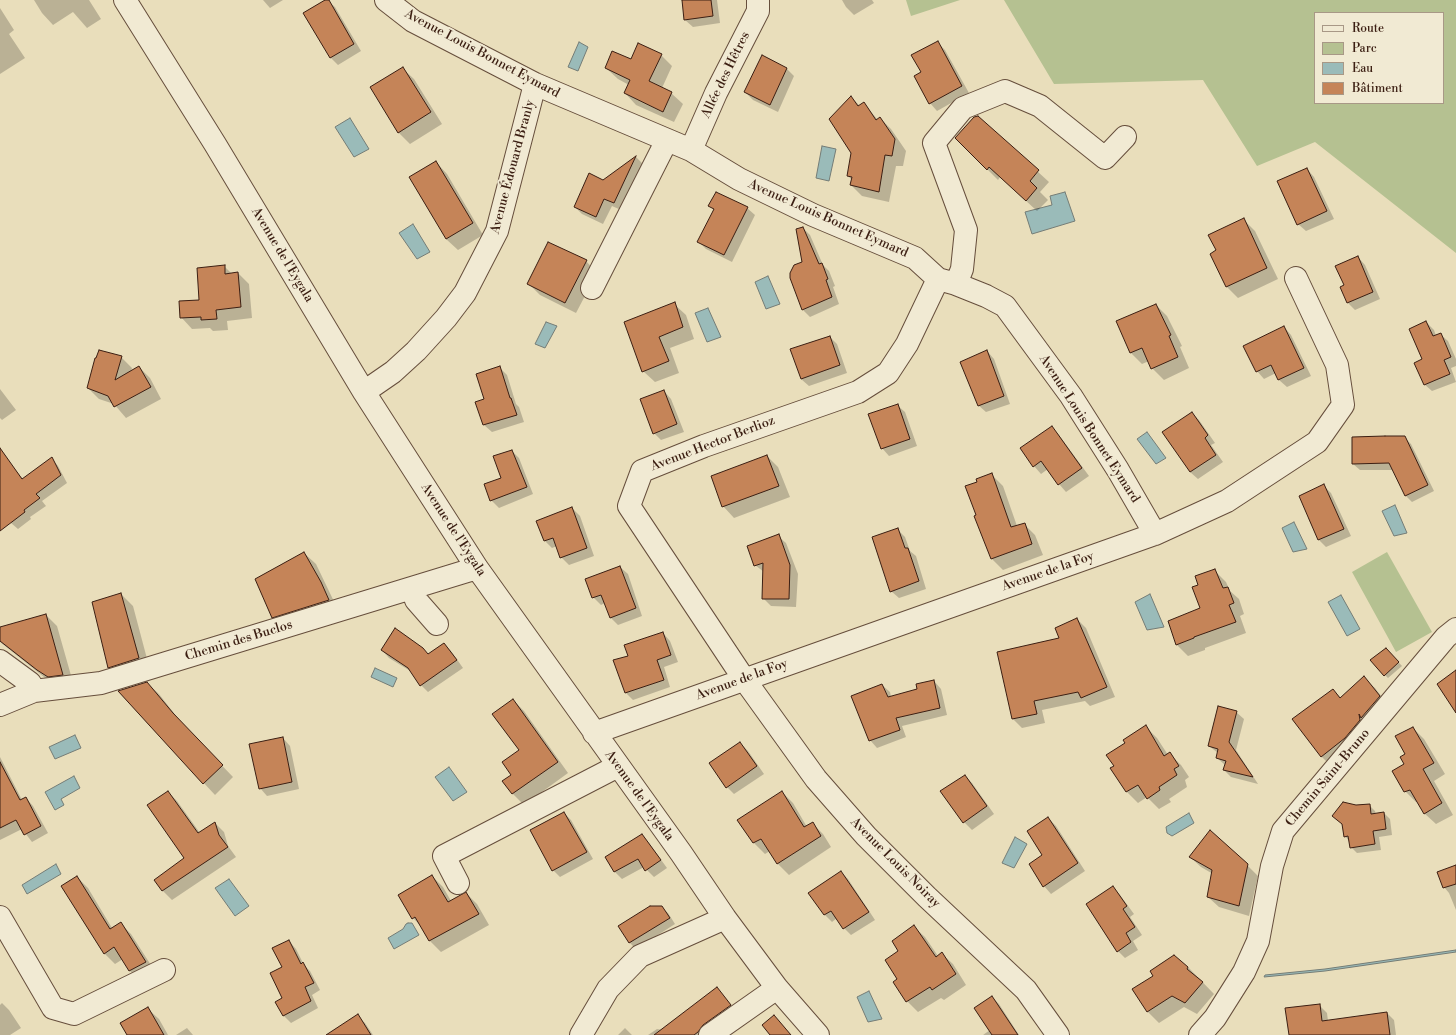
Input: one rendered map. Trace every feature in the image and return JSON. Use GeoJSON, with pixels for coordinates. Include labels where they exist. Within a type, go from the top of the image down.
{"type":"FeatureCollection","features":[{"type":"Feature","properties":{"kind":"street","name":"Avenue de l'Eygala"},"geometry":{"type":"LineString","coordinates":[[125,0],[215,144],[364,392],[477,568],[681,853],[725,918],[777,988],[818,1035]]}},
{"type":"Feature","properties":{"kind":"street","name":"Avenue Louis Bonnet Eymard"},"geometry":{"type":"LineString","coordinates":[[386,0],[413,21],[535,84],[691,150],[739,179],[813,215],[915,258],[947,281],[986,296],[1005,306],[1071,396],[1118,470],[1155,534]]}},
{"type":"Feature","properties":{"kind":"street","name":"Allée des Hêtres"},"geometry":{"type":"LineString","coordinates":[[691,150],[716,93],[758,11],[758,0]]}},
{"type":"Feature","properties":{"kind":"street","name":"Avenue Édouard Branly"},"geometry":{"type":"LineString","coordinates":[[364,392],[393,372],[416,352],[465,294],[497,231],[535,84]]}},
{"type":"Feature","properties":{"kind":"street"},"geometry":{"type":"LineString","coordinates":[[947,281],[962,269],[966,230],[934,143],[963,108],[1005,90],[1040,106],[1105,158],[1125,137]]}},
{"type":"Feature","properties":{"kind":"street"},"geometry":{"type":"LineString","coordinates":[[592,288],[667,140]]}},
{"type":"Feature","properties":{"kind":"street","name":"Avenue de la Foy"},"geometry":{"type":"LineString","coordinates":[[594,733],[1155,534],[1227,501],[1317,442],[1343,405],[1337,364],[1296,278]]}},
{"type":"Feature","properties":{"kind":"street","name":"Avenue Hector Berlioz"},"geometry":{"type":"LineString","coordinates":[[744,679],[629,506],[642,471],[704,446],[858,392],[888,373],[947,281]]}},
{"type":"Feature","properties":{"kind":"street","name":"Chemin des Buclos"},"geometry":{"type":"LineString","coordinates":[[0,705],[34,691],[101,683],[477,568]]}},
{"type":"Feature","properties":{"kind":"street"},"geometry":{"type":"LineString","coordinates":[[412,588],[416,600],[437,624]]}},
{"type":"Feature","properties":{"kind":"street","name":"Chemin Saint-Bruno"},"geometry":{"type":"LineString","coordinates":[[1200,1035],[1215,1018],[1244,972],[1258,942],[1272,866],[1284,831],[1446,637],[1456,629]]}},
{"type":"Feature","properties":{"kind":"street"},"geometry":{"type":"LineString","coordinates":[[0,661],[30,683],[34,691]]}},
{"type":"Feature","properties":{"kind":"street","name":"Avenue Louis Noiray"},"geometry":{"type":"LineString","coordinates":[[744,679],[816,779],[861,830],[927,897],[1026,990],[1058,1035]]}},
{"type":"Feature","properties":{"kind":"street"},"geometry":{"type":"LineString","coordinates":[[458,883],[444,856],[618,766]]}},
{"type":"Feature","properties":{"kind":"street"},"geometry":{"type":"LineString","coordinates":[[0,917],[53,1008],[74,1014],[164,970]]}},
{"type":"Feature","properties":{"kind":"street"},"geometry":{"type":"LineString","coordinates":[[581,1035],[608,989],[640,956],[725,918]]}},
{"type":"Feature","properties":{"kind":"street"},"geometry":{"type":"LineString","coordinates":[[710,1035],[777,988]]}},
{"type":"Feature","properties":{"kind":"green space"},"geometry":{"type":"Polygon","coordinates":[[[906,0],[960,0],[911,16],[906,0]]]}},
{"type":"Feature","properties":{"kind":"green space"},"geometry":{"type":"Polygon","coordinates":[[[1004,0],[1456,0],[1456,253],[1315,142],[1257,166],[1203,80],[1054,84],[1004,0]]]}},
{"type":"Feature","properties":{"kind":"green space"},"geometry":{"type":"Polygon","coordinates":[[[1387,552],[1432,632],[1396,652],[1352,572],[1387,552]]]}},
{"type":"Feature","properties":{"kind":"water"},"geometry":{"type":"Polygon","coordinates":[[[579,42],[588,47],[578,71],[568,67],[579,42]]]}},
{"type":"Feature","properties":{"kind":"water"},"geometry":{"type":"Polygon","coordinates":[[[350,118],[369,149],[354,157],[335,127],[350,118]]]}},
{"type":"Feature","properties":{"kind":"water"},"geometry":{"type":"Polygon","coordinates":[[[822,146],[836,149],[829,181],[816,178],[822,146]]]}},
{"type":"Feature","properties":{"kind":"water"},"geometry":{"type":"Polygon","coordinates":[[[1065,192],[1075,221],[1032,234],[1025,212],[1052,205],[1050,196],[1065,192]]]}},
{"type":"Feature","properties":{"kind":"water"},"geometry":{"type":"Polygon","coordinates":[[[413,224],[430,252],[417,259],[399,233],[413,224]]]}},
{"type":"Feature","properties":{"kind":"water"},"geometry":{"type":"Polygon","coordinates":[[[768,276],[780,304],[766,309],[755,282],[768,276]]]}},
{"type":"Feature","properties":{"kind":"water"},"geometry":{"type":"Polygon","coordinates":[[[708,308],[721,337],[707,342],[695,313],[708,308]]]}},
{"type":"Feature","properties":{"kind":"water"},"geometry":{"type":"Polygon","coordinates":[[[546,322],[557,326],[545,348],[535,344],[546,322]]]}},
{"type":"Feature","properties":{"kind":"water"},"geometry":{"type":"Polygon","coordinates":[[[1147,432],[1166,458],[1156,464],[1137,439],[1147,432]]]}},
{"type":"Feature","properties":{"kind":"water"},"geometry":{"type":"Polygon","coordinates":[[[1395,505],[1407,533],[1394,536],[1382,511],[1395,505]]]}},
{"type":"Feature","properties":{"kind":"water"},"geometry":{"type":"Polygon","coordinates":[[[1294,522],[1307,549],[1293,552],[1282,528],[1294,522]]]}},
{"type":"Feature","properties":{"kind":"water"},"geometry":{"type":"Polygon","coordinates":[[[1150,594],[1164,627],[1147,630],[1135,602],[1150,594]]]}},
{"type":"Feature","properties":{"kind":"water"},"geometry":{"type":"Polygon","coordinates":[[[1341,595],[1360,629],[1347,636],[1328,602],[1341,595]]]}},
{"type":"Feature","properties":{"kind":"water"},"geometry":{"type":"Polygon","coordinates":[[[375,668],[397,678],[393,687],[371,677],[375,668]]]}},
{"type":"Feature","properties":{"kind":"water"},"geometry":{"type":"Polygon","coordinates":[[[75,735],[81,748],[55,759],[49,747],[75,735]]]}},
{"type":"Feature","properties":{"kind":"water"},"geometry":{"type":"Polygon","coordinates":[[[449,767],[467,792],[453,801],[435,777],[449,767]]]}},
{"type":"Feature","properties":{"kind":"water"},"geometry":{"type":"Polygon","coordinates":[[[74,776],[80,788],[61,799],[64,805],[55,810],[45,792],[74,776]]]}},
{"type":"Feature","properties":{"kind":"water"},"geometry":{"type":"Polygon","coordinates":[[[1189,813],[1194,823],[1172,836],[1167,833],[1166,827],[1189,813]]]}},
{"type":"Feature","properties":{"kind":"water"},"geometry":{"type":"Polygon","coordinates":[[[1015,837],[1027,844],[1014,868],[1002,863],[1015,837]]]}},
{"type":"Feature","properties":{"kind":"water"},"geometry":{"type":"Polygon","coordinates":[[[56,864],[61,874],[27,894],[22,885],[56,864]]]}},
{"type":"Feature","properties":{"kind":"water"},"geometry":{"type":"Polygon","coordinates":[[[229,879],[249,906],[235,916],[215,888],[229,879]]]}},
{"type":"Feature","properties":{"kind":"water"},"geometry":{"type":"Polygon","coordinates":[[[408,923],[412,923],[419,935],[394,949],[388,938],[403,929],[408,923]]]}},
{"type":"Feature","properties":{"kind":"water"},"geometry":{"type":"Polygon","coordinates":[[[1456,950],[1456,952],[1325,971],[1264,977],[1265,975],[1325,969],[1456,950]]]}},
{"type":"Feature","properties":{"kind":"water"},"geometry":{"type":"Polygon","coordinates":[[[869,991],[882,1019],[868,1022],[857,997],[869,991]]]}},
{"type":"Feature","properties":{"kind":"building"},"geometry":{"type":"Polygon","coordinates":[[[325,0],[329,0],[354,44],[330,58],[303,13],[325,0]]]}},
{"type":"Feature","properties":{"kind":"building"},"geometry":{"type":"Polygon","coordinates":[[[682,0],[711,0],[713,16],[684,20],[682,0]]]}},
{"type":"Feature","properties":{"kind":"building"},"geometry":{"type":"Polygon","coordinates":[[[938,41],[962,86],[929,104],[914,76],[921,72],[911,55],[938,41]]]}},
{"type":"Feature","properties":{"kind":"building"},"geometry":{"type":"Polygon","coordinates":[[[638,43],[662,54],[649,81],[672,92],[663,112],[624,93],[630,80],[605,68],[612,51],[631,59],[638,43]]]}},
{"type":"Feature","properties":{"kind":"building"},"geometry":{"type":"Polygon","coordinates":[[[762,55],[787,68],[770,105],[744,92],[762,55]]]}},
{"type":"Feature","properties":{"kind":"building"},"geometry":{"type":"Polygon","coordinates":[[[403,67],[431,112],[398,133],[370,87],[403,67]]]}},
{"type":"Feature","properties":{"kind":"building"},"geometry":{"type":"Polygon","coordinates":[[[851,96],[858,106],[864,102],[876,120],[880,117],[895,139],[892,156],[885,155],[879,192],[850,185],[852,177],[847,176],[851,153],[829,119],[851,96]]]}},
{"type":"Feature","properties":{"kind":"building"},"geometry":{"type":"Polygon","coordinates":[[[978,116],[1039,170],[1030,181],[1037,188],[1026,201],[989,167],[987,170],[955,138],[974,117],[978,116]]]}},
{"type":"Feature","properties":{"kind":"building"},"geometry":{"type":"Polygon","coordinates":[[[636,156],[614,203],[604,199],[596,217],[574,207],[589,173],[603,180],[636,156]]]}},
{"type":"Feature","properties":{"kind":"building"},"geometry":{"type":"Polygon","coordinates":[[[436,161],[473,223],[446,239],[409,177],[436,161]]]}},
{"type":"Feature","properties":{"kind":"building"},"geometry":{"type":"Polygon","coordinates":[[[1307,168],[1327,211],[1297,225],[1277,181],[1307,168]]]}},
{"type":"Feature","properties":{"kind":"building"},"geometry":{"type":"Polygon","coordinates":[[[716,192],[748,207],[724,255],[697,242],[714,209],[708,206],[716,192]]]}},
{"type":"Feature","properties":{"kind":"building"},"geometry":{"type":"Polygon","coordinates":[[[1244,218],[1267,268],[1226,287],[1210,254],[1216,250],[1208,235],[1244,218]]]}},
{"type":"Feature","properties":{"kind":"building"},"geometry":{"type":"Polygon","coordinates":[[[803,227],[819,264],[822,263],[828,279],[826,280],[832,297],[802,310],[790,278],[790,273],[794,265],[802,262],[796,229],[803,227]]]}},
{"type":"Feature","properties":{"kind":"building"},"geometry":{"type":"Polygon","coordinates":[[[548,242],[587,260],[565,303],[527,284],[548,242]]]}},
{"type":"Feature","properties":{"kind":"building"},"geometry":{"type":"Polygon","coordinates":[[[1358,256],[1373,292],[1347,303],[1340,287],[1344,285],[1335,266],[1358,256]]]}},
{"type":"Feature","properties":{"kind":"building"},"geometry":{"type":"Polygon","coordinates":[[[225,265],[225,274],[238,272],[241,307],[216,310],[217,319],[201,320],[201,317],[180,318],[179,301],[199,300],[197,268],[225,265]]]}},
{"type":"Feature","properties":{"kind":"building"},"geometry":{"type":"Polygon","coordinates":[[[675,302],[683,327],[659,337],[669,361],[642,372],[624,322],[675,302]]]}},
{"type":"Feature","properties":{"kind":"building"},"geometry":{"type":"Polygon","coordinates":[[[1156,304],[1171,335],[1169,336],[1178,357],[1151,369],[1142,348],[1130,353],[1116,321],[1156,304]]]}},
{"type":"Feature","properties":{"kind":"building"},"geometry":{"type":"Polygon","coordinates":[[[1426,321],[1433,336],[1441,333],[1451,357],[1444,360],[1450,374],[1424,385],[1414,363],[1422,359],[1409,329],[1426,321]]]}},
{"type":"Feature","properties":{"kind":"building"},"geometry":{"type":"Polygon","coordinates":[[[1284,326],[1304,368],[1278,380],[1271,365],[1256,372],[1243,346],[1284,326]]]}},
{"type":"Feature","properties":{"kind":"building"},"geometry":{"type":"Polygon","coordinates":[[[830,336],[840,365],[801,379],[790,349],[830,336]]]}},
{"type":"Feature","properties":{"kind":"building"},"geometry":{"type":"Polygon","coordinates":[[[99,350],[122,356],[115,380],[139,366],[151,387],[114,407],[108,396],[87,388],[95,358],[99,350]]]}},
{"type":"Feature","properties":{"kind":"building"},"geometry":{"type":"Polygon","coordinates":[[[987,350],[1004,396],[978,406],[960,362],[987,350]]]}},
{"type":"Feature","properties":{"kind":"building"},"geometry":{"type":"Polygon","coordinates":[[[500,366],[517,415],[483,425],[475,402],[484,399],[476,374],[500,366]]]}},
{"type":"Feature","properties":{"kind":"building"},"geometry":{"type":"Polygon","coordinates":[[[664,390],[677,424],[653,434],[640,399],[664,390]]]}},
{"type":"Feature","properties":{"kind":"building"},"geometry":{"type":"Polygon","coordinates":[[[898,404],[910,439],[881,449],[868,414],[898,404]]]}},
{"type":"Feature","properties":{"kind":"building"},"geometry":{"type":"Polygon","coordinates":[[[1192,412],[1208,435],[1205,438],[1216,455],[1190,472],[1162,432],[1192,412]]]}},
{"type":"Feature","properties":{"kind":"building"},"geometry":{"type":"Polygon","coordinates":[[[1052,426],[1082,468],[1058,485],[1041,461],[1033,467],[1020,448],[1052,426]]]}},
{"type":"Feature","properties":{"kind":"building"},"geometry":{"type":"Polygon","coordinates":[[[1405,436],[1428,485],[1405,496],[1389,463],[1352,464],[1352,437],[1405,436]]]}},
{"type":"Feature","properties":{"kind":"building"},"geometry":{"type":"Polygon","coordinates":[[[0,448],[22,479],[52,457],[61,475],[36,494],[40,498],[24,510],[25,512],[0,531],[0,448]]]}},
{"type":"Feature","properties":{"kind":"building"},"geometry":{"type":"Polygon","coordinates":[[[512,450],[527,487],[490,501],[484,484],[501,478],[493,456],[512,450]]]}},
{"type":"Feature","properties":{"kind":"building"},"geometry":{"type":"Polygon","coordinates":[[[767,455],[779,486],[722,507],[711,476],[767,455]]]}},
{"type":"Feature","properties":{"kind":"building"},"geometry":{"type":"Polygon","coordinates":[[[992,473],[1011,527],[1025,523],[1032,544],[991,559],[974,516],[976,515],[965,486],[977,482],[976,479],[992,473]]]}},
{"type":"Feature","properties":{"kind":"building"},"geometry":{"type":"Polygon","coordinates":[[[1324,484],[1344,529],[1318,540],[1299,496],[1324,484]]]}},
{"type":"Feature","properties":{"kind":"building"},"geometry":{"type":"Polygon","coordinates":[[[572,507],[587,548],[560,558],[553,538],[544,541],[536,521],[572,507]]]}},
{"type":"Feature","properties":{"kind":"building"},"geometry":{"type":"Polygon","coordinates":[[[898,528],[905,548],[908,548],[919,581],[890,592],[872,537],[898,528]]]}},
{"type":"Feature","properties":{"kind":"building"},"geometry":{"type":"Polygon","coordinates":[[[779,534],[790,565],[789,599],[762,599],[763,563],[754,566],[747,546],[779,534]]]}},
{"type":"Feature","properties":{"kind":"building"},"geometry":{"type":"Polygon","coordinates":[[[304,552],[321,582],[329,600],[272,618],[255,579],[304,552]]]}},
{"type":"Feature","properties":{"kind":"building"},"geometry":{"type":"Polygon","coordinates":[[[620,566],[636,608],[610,618],[601,595],[592,598],[585,579],[620,566]]]}},
{"type":"Feature","properties":{"kind":"building"},"geometry":{"type":"Polygon","coordinates":[[[1215,569],[1223,588],[1228,587],[1234,603],[1229,605],[1236,622],[1176,645],[1168,621],[1200,608],[1192,587],[1198,585],[1195,576],[1215,569]]]}},
{"type":"Feature","properties":{"kind":"building"},"geometry":{"type":"Polygon","coordinates":[[[121,593],[139,658],[108,668],[92,602],[121,593]]]}},
{"type":"Feature","properties":{"kind":"building"},"geometry":{"type":"Polygon","coordinates":[[[46,614],[63,675],[48,677],[0,641],[0,627],[46,614]]]}},
{"type":"Feature","properties":{"kind":"building"},"geometry":{"type":"Polygon","coordinates":[[[1077,618],[1107,687],[1081,698],[1078,692],[1034,701],[1037,714],[1012,719],[997,652],[1059,638],[1055,628],[1077,618]]]}},
{"type":"Feature","properties":{"kind":"building"},"geometry":{"type":"Polygon","coordinates":[[[395,628],[423,648],[428,654],[444,643],[457,660],[420,686],[408,668],[381,650],[395,628]]]}},
{"type":"Feature","properties":{"kind":"building"},"geometry":{"type":"Polygon","coordinates":[[[663,632],[671,655],[657,660],[664,680],[625,693],[613,660],[628,656],[624,645],[663,632]]]}},
{"type":"Feature","properties":{"kind":"building"},"geometry":{"type":"Polygon","coordinates":[[[1386,648],[1399,662],[1384,676],[1370,660],[1386,648]]]}},
{"type":"Feature","properties":{"kind":"building"},"geometry":{"type":"Polygon","coordinates":[[[1456,670],[1456,713],[1437,684],[1456,670]]]}},
{"type":"Feature","properties":{"kind":"building"},"geometry":{"type":"Polygon","coordinates":[[[1364,676],[1380,696],[1361,718],[1359,714],[1360,720],[1345,738],[1321,757],[1292,719],[1333,689],[1340,698],[1364,676]]]}},
{"type":"Feature","properties":{"kind":"building"},"geometry":{"type":"Polygon","coordinates":[[[934,680],[940,708],[896,718],[900,730],[869,741],[851,696],[882,684],[888,697],[917,689],[916,684],[934,680]]]}},
{"type":"Feature","properties":{"kind":"building"},"geometry":{"type":"Polygon","coordinates":[[[147,682],[173,713],[223,765],[203,784],[118,691],[147,682]]]}},
{"type":"Feature","properties":{"kind":"building"},"geometry":{"type":"Polygon","coordinates":[[[513,699],[558,762],[512,794],[502,781],[511,775],[502,762],[519,750],[492,714],[513,699]]]}},
{"type":"Feature","properties":{"kind":"building"},"geometry":{"type":"Polygon","coordinates":[[[1218,706],[1237,711],[1229,742],[1253,777],[1223,770],[1226,761],[1216,758],[1218,749],[1208,746],[1218,706]]]}},
{"type":"Feature","properties":{"kind":"building"},"geometry":{"type":"Polygon","coordinates":[[[1146,725],[1164,756],[1170,752],[1179,766],[1174,769],[1177,775],[1159,787],[1160,790],[1147,799],[1138,785],[1126,792],[1110,768],[1114,766],[1106,755],[1125,743],[1123,740],[1146,725]]]}},
{"type":"Feature","properties":{"kind":"building"},"geometry":{"type":"Polygon","coordinates":[[[1413,727],[1434,763],[1423,769],[1442,803],[1424,814],[1410,790],[1404,792],[1392,771],[1404,764],[1400,757],[1405,754],[1395,736],[1413,727]]]}},
{"type":"Feature","properties":{"kind":"building"},"geometry":{"type":"Polygon","coordinates":[[[283,737],[292,782],[259,789],[249,744],[283,737]]]}},
{"type":"Feature","properties":{"kind":"building"},"geometry":{"type":"Polygon","coordinates":[[[740,742],[757,766],[726,788],[709,763],[740,742]]]}},
{"type":"Feature","properties":{"kind":"building"},"geometry":{"type":"Polygon","coordinates":[[[0,762],[20,800],[26,797],[41,826],[24,835],[16,820],[0,828],[0,762]]]}},
{"type":"Feature","properties":{"kind":"building"},"geometry":{"type":"Polygon","coordinates":[[[965,775],[987,806],[963,823],[940,791],[965,775]]]}},
{"type":"Feature","properties":{"kind":"building"},"geometry":{"type":"Polygon","coordinates":[[[168,791],[198,833],[215,822],[219,835],[228,847],[162,891],[154,880],[184,858],[147,805],[168,791]]]}},
{"type":"Feature","properties":{"kind":"building"},"geometry":{"type":"Polygon","coordinates":[[[782,791],[804,827],[813,822],[821,836],[777,864],[761,839],[753,843],[737,820],[782,791]]]}},
{"type":"Feature","properties":{"kind":"building"},"geometry":{"type":"Polygon","coordinates":[[[1343,802],[1356,805],[1370,804],[1371,814],[1384,812],[1386,829],[1373,831],[1375,844],[1350,848],[1348,836],[1344,837],[1342,824],[1332,816],[1343,802]]]}},
{"type":"Feature","properties":{"kind":"building"},"geometry":{"type":"Polygon","coordinates":[[[564,812],[587,852],[552,871],[530,830],[564,812]]]}},
{"type":"Feature","properties":{"kind":"building"},"geometry":{"type":"Polygon","coordinates":[[[1048,817],[1078,863],[1043,887],[1029,864],[1042,855],[1027,831],[1048,817]]]}},
{"type":"Feature","properties":{"kind":"building"},"geometry":{"type":"Polygon","coordinates":[[[1210,830],[1248,864],[1239,906],[1207,897],[1212,870],[1189,857],[1210,830]]]}},
{"type":"Feature","properties":{"kind":"building"},"geometry":{"type":"Polygon","coordinates":[[[642,834],[661,860],[645,871],[638,859],[614,872],[605,857],[642,834]]]}},
{"type":"Feature","properties":{"kind":"building"},"geometry":{"type":"Polygon","coordinates":[[[1456,865],[1456,884],[1443,888],[1437,872],[1456,865]]]}},
{"type":"Feature","properties":{"kind":"building"},"geometry":{"type":"Polygon","coordinates":[[[841,871],[869,912],[843,929],[831,911],[824,915],[808,893],[841,871]]]}},
{"type":"Feature","properties":{"kind":"building"},"geometry":{"type":"Polygon","coordinates":[[[432,875],[448,902],[466,892],[479,914],[429,941],[415,917],[412,919],[398,895],[432,875]]]}},
{"type":"Feature","properties":{"kind":"building"},"geometry":{"type":"Polygon","coordinates":[[[77,876],[110,929],[121,922],[146,962],[129,971],[114,947],[104,954],[61,886],[77,876]]]}},
{"type":"Feature","properties":{"kind":"building"},"geometry":{"type":"Polygon","coordinates":[[[1113,886],[1127,906],[1123,909],[1135,927],[1126,933],[1131,942],[1117,952],[1086,904],[1113,886]]]}},
{"type":"Feature","properties":{"kind":"building"},"geometry":{"type":"Polygon","coordinates":[[[650,906],[662,906],[670,918],[629,943],[618,926],[650,906]]]}},
{"type":"Feature","properties":{"kind":"building"},"geometry":{"type":"Polygon","coordinates":[[[914,925],[936,957],[942,952],[956,974],[932,990],[930,987],[906,1002],[893,982],[897,979],[885,960],[898,951],[892,941],[914,925]]]}},
{"type":"Feature","properties":{"kind":"building"},"geometry":{"type":"Polygon","coordinates":[[[289,940],[301,964],[303,962],[314,983],[305,987],[311,1001],[283,1016],[275,1002],[282,998],[270,973],[282,967],[272,948],[289,940]]]}},
{"type":"Feature","properties":{"kind":"building"},"geometry":{"type":"Polygon","coordinates":[[[1174,955],[1188,967],[1187,969],[1203,982],[1185,1003],[1172,996],[1147,1012],[1132,989],[1153,976],[1150,971],[1174,955]]]}},
{"type":"Feature","properties":{"kind":"building"},"geometry":{"type":"Polygon","coordinates":[[[717,987],[731,1005],[703,1025],[698,1032],[694,1035],[654,1035],[717,987]]]}},
{"type":"Feature","properties":{"kind":"building"},"geometry":{"type":"Polygon","coordinates":[[[992,996],[1018,1035],[992,1035],[974,1008],[992,996]]]}},
{"type":"Feature","properties":{"kind":"building"},"geometry":{"type":"Polygon","coordinates":[[[1320,1004],[1322,1021],[1387,1012],[1390,1035],[1289,1035],[1285,1008],[1320,1004]]]}},
{"type":"Feature","properties":{"kind":"building"},"geometry":{"type":"Polygon","coordinates":[[[148,1007],[164,1035],[127,1035],[120,1023],[148,1007]]]}},
{"type":"Feature","properties":{"kind":"building"},"geometry":{"type":"Polygon","coordinates":[[[358,1014],[371,1035],[326,1035],[358,1014]]]}},
{"type":"Feature","properties":{"kind":"building"},"geometry":{"type":"Polygon","coordinates":[[[774,1015],[791,1035],[770,1035],[762,1025],[774,1015]]]}}]}
